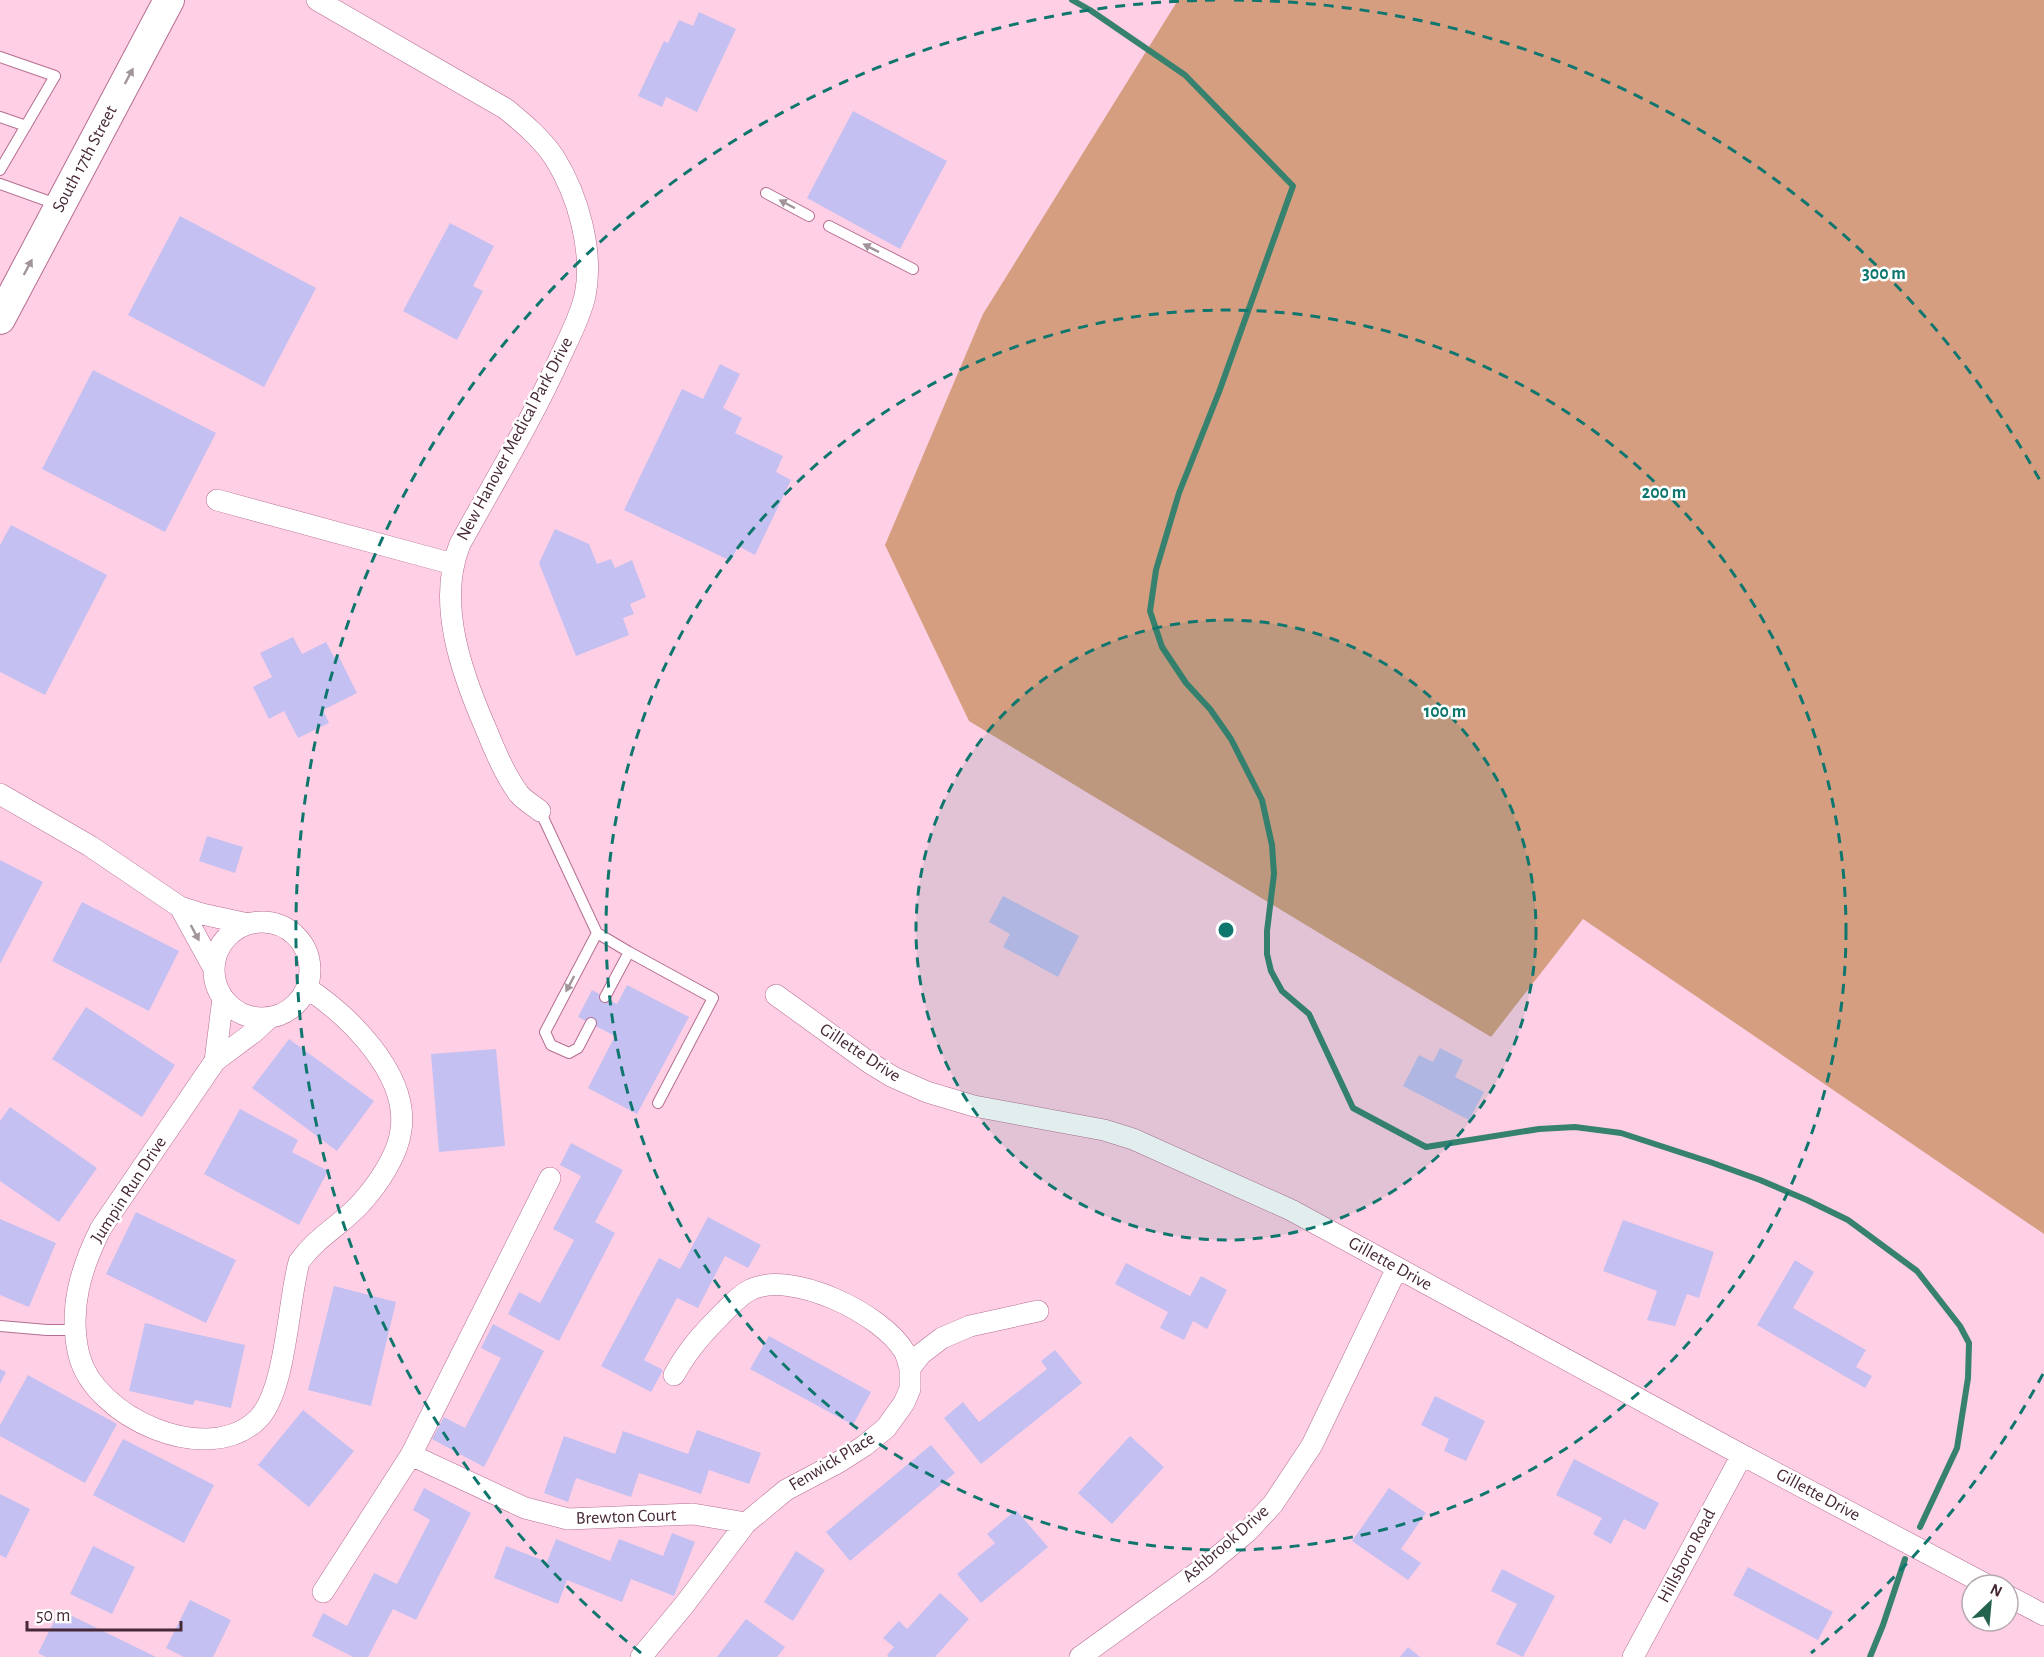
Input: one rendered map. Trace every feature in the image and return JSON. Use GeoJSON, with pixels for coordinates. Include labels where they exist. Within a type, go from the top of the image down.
{"type":"FeatureCollection","features":[{"type":"Feature","properties":{"kind":"main road","name":"South 17th Street"},"geometry":{"type":"LineString","coordinates":[[0,318],[169,0]]}},
{"type":"Feature","properties":{"kind":"street","name":"New Hanover Medical Park Drive"},"geometry":{"type":"LineString","coordinates":[[317,0],[506,108],[530,129],[553,155],[569,184],[579,216],[587,278],[575,325],[540,398],[460,544],[453,564],[451,588],[453,629],[459,661],[468,689],[496,753],[520,795],[540,811]]}},
{"type":"Feature","properties":{"kind":"street"},"geometry":{"type":"LineString","coordinates":[[217,500],[453,564]]}},
{"type":"Feature","properties":{"kind":"street","name":"Jumpin Run Drive"},"geometry":{"type":"LineString","coordinates":[[0,794],[90,846],[180,907],[248,924],[266,922],[290,931],[306,950],[310,963],[307,988],[301,999],[292,1008],[269,1018],[240,1044],[215,1061],[101,1228],[78,1282],[75,1330],[79,1357],[97,1387],[121,1411],[164,1432],[201,1440],[219,1439],[235,1435],[258,1419],[278,1380],[299,1262],[315,1241],[343,1221],[362,1202],[383,1173],[397,1147],[401,1131],[400,1102],[392,1078],[349,1021],[307,988]]}},
{"type":"Feature","properties":{"kind":"street","name":"Jumpin Run Drive"},"geometry":{"type":"LineString","coordinates":[[180,907],[213,967],[217,989],[222,998],[215,1061]]}},
{"type":"Feature","properties":{"kind":"street"},"geometry":{"type":"LineString","coordinates":[[213,967],[216,953],[222,942],[231,933],[248,924]]}},
{"type":"Feature","properties":{"kind":"street","name":"Gillette Drive"},"geometry":{"type":"LineString","coordinates":[[776,995],[870,1063],[893,1077],[927,1092],[974,1106],[1104,1130],[1133,1139],[1291,1210],[1964,1573]]}},
{"type":"Feature","properties":{"kind":"street"},"geometry":{"type":"LineString","coordinates":[[222,998],[233,1009],[244,1015],[269,1018]]}},
{"type":"Feature","properties":{"kind":"street"},"geometry":{"type":"LineString","coordinates":[[323,1592],[411,1455],[550,1178]]}},
{"type":"Feature","properties":{"kind":"street","name":"Ashbrook Drive"},"geometry":{"type":"LineString","coordinates":[[1080,1657],[1205,1567],[1246,1532],[1273,1504],[1312,1446],[1397,1268]]}},
{"type":"Feature","properties":{"kind":"street"},"geometry":{"type":"LineString","coordinates":[[674,1375],[688,1350],[698,1338],[740,1296],[752,1289],[782,1285],[802,1287],[822,1293],[858,1311],[881,1327],[903,1350],[910,1368]]}},
{"type":"Feature","properties":{"kind":"street"},"geometry":{"type":"LineString","coordinates":[[910,1368],[921,1354],[942,1338],[970,1326],[1038,1311]]}},
{"type":"Feature","properties":{"kind":"street","name":"Fenwick Place"},"geometry":{"type":"LineString","coordinates":[[641,1657],[685,1604],[746,1523],[786,1490],[839,1462],[886,1428],[898,1413],[907,1396],[911,1379],[910,1368]]}},
{"type":"Feature","properties":{"kind":"street","name":"Brewton Court"},"geometry":{"type":"LineString","coordinates":[[411,1455],[525,1508],[568,1519],[693,1514],[746,1523]]}},
{"type":"Feature","properties":{"kind":"street","name":"Hillsboro Road"},"geometry":{"type":"LineString","coordinates":[[1633,1657],[1742,1455]]}},
{"type":"Feature","properties":{"kind":"street"},"geometry":{"type":"LineString","coordinates":[[2020,1602],[2044,1615]]}},
{"type":"Feature","properties":{"kind":"lane"},"geometry":{"type":"LineString","coordinates":[[0,57],[55,76],[0,170]]}},
{"type":"Feature","properties":{"kind":"lane"},"geometry":{"type":"LineString","coordinates":[[0,117],[26,126]]}},
{"type":"Feature","properties":{"kind":"lane"},"geometry":{"type":"LineString","coordinates":[[0,184],[61,205]]}},
{"type":"Feature","properties":{"kind":"lane"},"geometry":{"type":"LineString","coordinates":[[766,193],[809,216]]}},
{"type":"Feature","properties":{"kind":"lane"},"geometry":{"type":"LineString","coordinates":[[829,226],[913,269]]}},
{"type":"Feature","properties":{"kind":"lane"},"geometry":{"type":"LineString","coordinates":[[540,811],[597,933],[713,998],[658,1103]]}},
{"type":"Feature","properties":{"kind":"lane"},"geometry":{"type":"LineString","coordinates":[[591,1023],[578,1048],[569,1053],[551,1045],[545,1032],[597,933]]}},
{"type":"Feature","properties":{"kind":"lane"},"geometry":{"type":"LineString","coordinates":[[605,997],[629,952]]}},
{"type":"Feature","properties":{"kind":"lane"},"geometry":{"type":"LineString","coordinates":[[0,1326],[75,1330]]}},
{"type":"Feature","properties":{"kind":"shaded area"},"geometry":{"type":"Polygon","coordinates":[[[1178,0],[2044,0],[2044,1234],[1583,919],[1491,1037],[969,721],[885,545],[983,314],[1178,0]]]}},
{"type":"Feature","properties":{"kind":"building"},"geometry":{"type":"Polygon","coordinates":[[[699,12],[736,29],[697,112],[666,97],[662,107],[638,96],[664,41],[668,43],[679,20],[693,26],[699,12]]]}},
{"type":"Feature","properties":{"kind":"building"},"geometry":{"type":"Polygon","coordinates":[[[853,111],[947,161],[900,249],[807,198],[853,111]]]}},
{"type":"Feature","properties":{"kind":"building"},"geometry":{"type":"Polygon","coordinates":[[[180,216],[316,288],[264,387],[128,315],[180,216]]]}},
{"type":"Feature","properties":{"kind":"building"},"geometry":{"type":"Polygon","coordinates":[[[450,223],[494,246],[473,286],[483,291],[457,340],[403,311],[450,223]]]}},
{"type":"Feature","properties":{"kind":"building"},"geometry":{"type":"Polygon","coordinates":[[[720,364],[740,374],[723,408],[742,418],[735,433],[783,456],[776,472],[791,480],[755,555],[738,546],[731,561],[624,510],[682,389],[703,399],[720,364]]]}},
{"type":"Feature","properties":{"kind":"building"},"geometry":{"type":"Polygon","coordinates":[[[93,370],[216,433],[165,532],[42,469],[93,370]]]}},
{"type":"Feature","properties":{"kind":"building"},"geometry":{"type":"Polygon","coordinates":[[[11,525],[107,575],[45,695],[0,672],[0,545],[11,525]]]}},
{"type":"Feature","properties":{"kind":"building"},"geometry":{"type":"Polygon","coordinates":[[[555,529],[589,544],[597,564],[611,559],[615,568],[632,560],[646,597],[630,604],[634,614],[623,618],[629,635],[576,656],[539,563],[555,529]]]}},
{"type":"Feature","properties":{"kind":"building"},"geometry":{"type":"Polygon","coordinates":[[[293,637],[302,654],[326,642],[334,657],[338,655],[357,693],[323,710],[329,723],[298,738],[284,711],[269,719],[253,687],[272,677],[260,653],[293,637]]]}},
{"type":"Feature","properties":{"kind":"building"},"geometry":{"type":"Polygon","coordinates":[[[207,836],[243,847],[235,873],[199,861],[207,836]]]}},
{"type":"Feature","properties":{"kind":"building"},"geometry":{"type":"Polygon","coordinates":[[[0,860],[43,882],[0,964],[0,860]]]}},
{"type":"Feature","properties":{"kind":"building"},"geometry":{"type":"Polygon","coordinates":[[[1003,896],[1079,936],[1058,977],[1003,947],[1010,934],[989,922],[1003,896]]]}},
{"type":"Feature","properties":{"kind":"building"},"geometry":{"type":"Polygon","coordinates":[[[82,902],[179,951],[149,1011],[52,961],[82,902]]]}},
{"type":"Feature","properties":{"kind":"building"},"geometry":{"type":"Polygon","coordinates":[[[627,985],[689,1017],[637,1114],[588,1088],[615,1036],[578,1017],[592,990],[617,1004],[627,985]]]}},
{"type":"Feature","properties":{"kind":"building"},"geometry":{"type":"Polygon","coordinates":[[[86,1007],[175,1065],[142,1117],[52,1059],[86,1007]]]}},
{"type":"Feature","properties":{"kind":"building"},"geometry":{"type":"Polygon","coordinates":[[[289,1039],[374,1101],[337,1151],[252,1088],[289,1039]]]}},
{"type":"Feature","properties":{"kind":"building"},"geometry":{"type":"Polygon","coordinates":[[[1440,1048],[1463,1060],[1455,1077],[1484,1092],[1469,1120],[1403,1086],[1419,1055],[1433,1062],[1440,1048]]]}},
{"type":"Feature","properties":{"kind":"building"},"geometry":{"type":"Polygon","coordinates":[[[496,1049],[505,1146],[439,1152],[431,1054],[496,1049]]]}},
{"type":"Feature","properties":{"kind":"building"},"geometry":{"type":"Polygon","coordinates":[[[10,1107],[97,1168],[59,1222],[0,1181],[0,1121],[10,1107]]]}},
{"type":"Feature","properties":{"kind":"building"},"geometry":{"type":"Polygon","coordinates":[[[240,1109],[298,1140],[292,1152],[328,1171],[299,1225],[204,1174],[240,1109]]]}},
{"type":"Feature","properties":{"kind":"building"},"geometry":{"type":"Polygon","coordinates":[[[571,1143],[623,1170],[595,1222],[615,1233],[559,1341],[508,1314],[519,1292],[540,1303],[574,1240],[553,1229],[581,1176],[560,1165],[571,1143]]]}},
{"type":"Feature","properties":{"kind":"building"},"geometry":{"type":"Polygon","coordinates":[[[136,1212],[236,1260],[206,1323],[106,1274],[136,1212]]]}},
{"type":"Feature","properties":{"kind":"building"},"geometry":{"type":"Polygon","coordinates":[[[708,1217],[761,1245],[748,1268],[725,1256],[698,1308],[677,1298],[644,1360],[663,1370],[651,1392],[601,1366],[659,1258],[680,1269],[708,1217]]]}},
{"type":"Feature","properties":{"kind":"building"},"geometry":{"type":"Polygon","coordinates":[[[0,1219],[56,1243],[29,1307],[0,1295],[0,1219]]]}},
{"type":"Feature","properties":{"kind":"building"},"geometry":{"type":"Polygon","coordinates":[[[1623,1220],[1714,1252],[1699,1298],[1687,1294],[1675,1326],[1647,1320],[1657,1291],[1603,1271],[1623,1220]]]}},
{"type":"Feature","properties":{"kind":"building"},"geometry":{"type":"Polygon","coordinates":[[[1795,1260],[1814,1272],[1793,1308],[1866,1350],[1856,1367],[1872,1376],[1865,1388],[1757,1325],[1795,1260]]]}},
{"type":"Feature","properties":{"kind":"building"},"geometry":{"type":"Polygon","coordinates":[[[1126,1263],[1190,1296],[1201,1276],[1227,1290],[1207,1329],[1193,1321],[1184,1340],[1160,1328],[1168,1312],[1115,1284],[1126,1263]]]}},
{"type":"Feature","properties":{"kind":"building"},"geometry":{"type":"Polygon","coordinates":[[[334,1286],[396,1302],[371,1406],[308,1390],[334,1286]]]}},
{"type":"Feature","properties":{"kind":"building"},"geometry":{"type":"Polygon","coordinates":[[[145,1323],[245,1345],[231,1408],[195,1400],[193,1405],[129,1391],[145,1323]]]}},
{"type":"Feature","properties":{"kind":"building"},"geometry":{"type":"Polygon","coordinates":[[[493,1324],[544,1351],[484,1467],[432,1439],[444,1417],[465,1428],[501,1358],[481,1348],[493,1324]]]}},
{"type":"Feature","properties":{"kind":"building"},"geometry":{"type":"Polygon","coordinates":[[[769,1336],[871,1392],[853,1425],[750,1369],[769,1336]]]}},
{"type":"Feature","properties":{"kind":"building"},"geometry":{"type":"Polygon","coordinates":[[[1055,1350],[1082,1383],[981,1464],[944,1418],[963,1402],[979,1422],[1047,1369],[1041,1361],[1055,1350]]]}},
{"type":"Feature","properties":{"kind":"building"},"geometry":{"type":"Polygon","coordinates":[[[0,1369],[6,1372],[0,1384],[0,1369]]]}},
{"type":"Feature","properties":{"kind":"building"},"geometry":{"type":"Polygon","coordinates":[[[28,1375],[117,1424],[85,1483],[0,1436],[0,1425],[28,1375]]]}},
{"type":"Feature","properties":{"kind":"building"},"geometry":{"type":"Polygon","coordinates":[[[1435,1396],[1485,1421],[1466,1461],[1444,1451],[1449,1439],[1421,1425],[1435,1396]]]}},
{"type":"Feature","properties":{"kind":"building"},"geometry":{"type":"Polygon","coordinates":[[[303,1410],[354,1451],[309,1507],[258,1465],[303,1410]]]}},
{"type":"Feature","properties":{"kind":"building"},"geometry":{"type":"Polygon","coordinates":[[[697,1430],[761,1453],[749,1484],[709,1470],[701,1494],[639,1473],[631,1497],[576,1478],[568,1502],[544,1493],[564,1436],[615,1454],[623,1431],[688,1454],[697,1430]]]}},
{"type":"Feature","properties":{"kind":"building"},"geometry":{"type":"Polygon","coordinates":[[[1130,1436],[1164,1467],[1112,1524],[1078,1493],[1130,1436]]]}},
{"type":"Feature","properties":{"kind":"building"},"geometry":{"type":"Polygon","coordinates":[[[123,1439],[214,1485],[184,1543],[93,1495],[123,1439]]]}},
{"type":"Feature","properties":{"kind":"building"},"geometry":{"type":"Polygon","coordinates":[[[931,1445],[955,1473],[850,1561],[826,1532],[931,1445]]]}},
{"type":"Feature","properties":{"kind":"building"},"geometry":{"type":"Polygon","coordinates":[[[1574,1459],[1659,1503],[1645,1530],[1624,1519],[1611,1544],[1593,1534],[1602,1518],[1556,1495],[1574,1459]]]}},
{"type":"Feature","properties":{"kind":"building"},"geometry":{"type":"Polygon","coordinates":[[[424,1488],[471,1513],[416,1620],[393,1609],[368,1657],[353,1657],[312,1636],[323,1613],[347,1626],[374,1573],[397,1584],[430,1520],[413,1510],[424,1488]]]}},
{"type":"Feature","properties":{"kind":"building"},"geometry":{"type":"Polygon","coordinates":[[[1389,1488],[1426,1513],[1401,1549],[1421,1563],[1408,1580],[1352,1541],[1389,1488]]]}},
{"type":"Feature","properties":{"kind":"building"},"geometry":{"type":"Polygon","coordinates":[[[0,1494],[30,1509],[6,1558],[0,1555],[0,1494]]]}},
{"type":"Feature","properties":{"kind":"building"},"geometry":{"type":"Polygon","coordinates":[[[1016,1510],[1048,1547],[981,1603],[957,1574],[995,1543],[987,1534],[1016,1510]]]}},
{"type":"Feature","properties":{"kind":"building"},"geometry":{"type":"Polygon","coordinates":[[[672,1533],[695,1542],[674,1596],[631,1579],[622,1602],[567,1580],[558,1604],[494,1578],[506,1546],[547,1562],[556,1539],[610,1561],[619,1539],[663,1556],[672,1533]]]}},
{"type":"Feature","properties":{"kind":"building"},"geometry":{"type":"Polygon","coordinates":[[[93,1546],[135,1567],[112,1614],[70,1594],[93,1546]]]}},
{"type":"Feature","properties":{"kind":"building"},"geometry":{"type":"Polygon","coordinates":[[[796,1551],[825,1570],[793,1621],[764,1602],[796,1551]]]}},
{"type":"Feature","properties":{"kind":"building"},"geometry":{"type":"Polygon","coordinates":[[[1748,1567],[1833,1612],[1818,1640],[1733,1595],[1748,1567]]]}},
{"type":"Feature","properties":{"kind":"building"},"geometry":{"type":"Polygon","coordinates":[[[1502,1569],[1555,1596],[1523,1657],[1496,1644],[1517,1604],[1491,1591],[1502,1569]]]}},
{"type":"Feature","properties":{"kind":"building"},"geometry":{"type":"Polygon","coordinates":[[[940,1593],[969,1619],[935,1657],[889,1657],[887,1655],[894,1647],[883,1638],[899,1621],[907,1629],[940,1593]]]}},
{"type":"Feature","properties":{"kind":"building"},"geometry":{"type":"Polygon","coordinates":[[[190,1600],[231,1620],[213,1657],[184,1657],[166,1648],[190,1600]]]}},
{"type":"Feature","properties":{"kind":"building"},"geometry":{"type":"Polygon","coordinates":[[[60,1610],[156,1657],[46,1657],[38,1653],[60,1610]]]}},
{"type":"Feature","properties":{"kind":"building"},"geometry":{"type":"Polygon","coordinates":[[[746,1619],[785,1647],[777,1657],[717,1657],[746,1619]]]}},
{"type":"Feature","properties":{"kind":"building"},"geometry":{"type":"Polygon","coordinates":[[[1408,1647],[1420,1657],[1400,1657],[1408,1647]]]}},
{"type":"Feature","properties":{"kind":"waterway"},"geometry":{"type":"LineString","coordinates":[[1072,0],[1185,75],[1293,186],[1219,392],[1179,493],[1156,570],[1150,611],[1162,647],[1186,683],[1210,709],[1231,739],[1262,800],[1272,845],[1274,874],[1267,931],[1267,954],[1271,971],[1282,991],[1309,1014],[1353,1108],[1426,1147],[1539,1129],[1575,1127],[1621,1133],[1760,1180],[1807,1200],[1848,1220],[1917,1271],[1960,1326],[1969,1343],[1968,1378],[1957,1448],[1920,1527]]}},
{"type":"Feature","properties":{"kind":"waterway"},"geometry":{"type":"LineString","coordinates":[[1870,1657],[1905,1559]]}}]}
